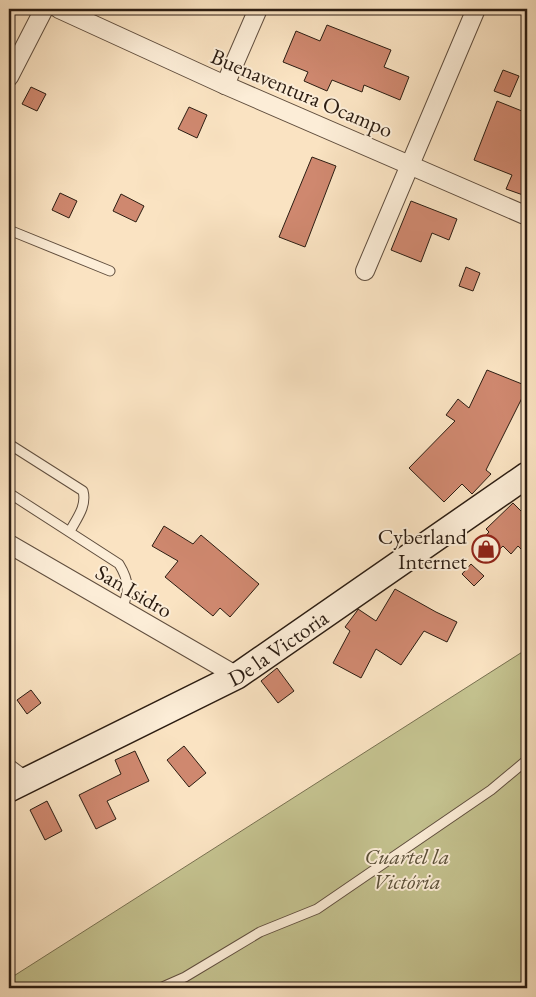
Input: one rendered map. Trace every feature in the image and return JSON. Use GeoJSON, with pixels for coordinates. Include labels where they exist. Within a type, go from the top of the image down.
{"type":"FeatureCollection","features":[{"type":"Feature","properties":{"kind":"main road","name":"De la Victoria"},"geometry":{"type":"LineString","coordinates":[[14,780],[237,676],[527,475]]}},
{"type":"Feature","properties":{"kind":"street"},"geometry":{"type":"LineString","coordinates":[[9,77],[44,9]]}},
{"type":"Feature","properties":{"kind":"street","name":"Buenaventura Ocampo"},"geometry":{"type":"LineString","coordinates":[[59,9],[225,85],[527,216]]}},
{"type":"Feature","properties":{"kind":"street"},"geometry":{"type":"LineString","coordinates":[[225,85],[258,9]]}},
{"type":"Feature","properties":{"kind":"street"},"geometry":{"type":"LineString","coordinates":[[365,271],[476,9]]}},
{"type":"Feature","properties":{"kind":"street","name":"San Isidro"},"geometry":{"type":"LineString","coordinates":[[9,544],[237,676]]}},
{"type":"Feature","properties":{"kind":"lane"},"geometry":{"type":"LineString","coordinates":[[9,230],[110,272]]}},
{"type":"Feature","properties":{"kind":"lane"},"geometry":{"type":"LineString","coordinates":[[9,444],[83,491],[84,504],[70,531]]}},
{"type":"Feature","properties":{"kind":"lane"},"geometry":{"type":"LineString","coordinates":[[9,493],[119,564],[125,572],[128,584],[128,593],[122,610]]}},
{"type":"Feature","properties":{"kind":"lane"},"geometry":{"type":"LineString","coordinates":[[160,988],[185,977],[260,932],[317,909],[491,790],[527,760]]}},
{"type":"Feature","properties":{"kind":"green space","name":"Cuartel la Victória"},"geometry":{"type":"Polygon","coordinates":[[[527,649],[527,988],[9,988],[9,979],[527,649]]]}},
{"type":"Feature","properties":{"kind":"building"},"geometry":{"type":"Polygon","coordinates":[[[327,25],[391,50],[384,67],[409,77],[400,100],[364,85],[362,92],[332,80],[327,91],[304,81],[308,72],[283,62],[296,31],[320,41],[327,25]]]}},
{"type":"Feature","properties":{"kind":"building"},"geometry":{"type":"Polygon","coordinates":[[[503,70],[519,76],[510,97],[494,91],[503,70]]]}},
{"type":"Feature","properties":{"kind":"building"},"geometry":{"type":"Polygon","coordinates":[[[31,87],[46,94],[37,111],[22,104],[31,87]]]}},
{"type":"Feature","properties":{"kind":"building"},"geometry":{"type":"Polygon","coordinates":[[[497,101],[527,113],[527,186],[523,195],[506,189],[512,175],[474,160],[497,101]]]}},
{"type":"Feature","properties":{"kind":"building"},"geometry":{"type":"Polygon","coordinates":[[[189,107],[207,115],[197,138],[178,129],[189,107]]]}},
{"type":"Feature","properties":{"kind":"building"},"geometry":{"type":"Polygon","coordinates":[[[312,157],[336,166],[305,247],[279,237],[312,157]]]}},
{"type":"Feature","properties":{"kind":"building"},"geometry":{"type":"Polygon","coordinates":[[[60,193],[77,201],[69,218],[52,210],[60,193]]]}},
{"type":"Feature","properties":{"kind":"building"},"geometry":{"type":"Polygon","coordinates":[[[121,194],[144,206],[136,222],[113,211],[121,194]]]}},
{"type":"Feature","properties":{"kind":"building"},"geometry":{"type":"Polygon","coordinates":[[[411,201],[457,219],[449,240],[432,233],[421,262],[391,250],[411,201]]]}},
{"type":"Feature","properties":{"kind":"building"},"geometry":{"type":"Polygon","coordinates":[[[466,267],[480,273],[473,291],[459,286],[466,267]]]}},
{"type":"Feature","properties":{"kind":"building"},"geometry":{"type":"Polygon","coordinates":[[[487,370],[527,386],[527,388],[486,470],[491,474],[472,494],[462,484],[444,502],[409,468],[455,421],[446,415],[458,399],[469,408],[487,370]]]}},
{"type":"Feature","properties":{"kind":"building"},"geometry":{"type":"Polygon","coordinates":[[[513,503],[527,517],[527,555],[518,546],[511,554],[503,546],[485,563],[472,550],[489,532],[486,529],[513,503]]]}},
{"type":"Feature","properties":{"kind":"building"},"geometry":{"type":"Polygon","coordinates":[[[164,526],[193,544],[201,535],[259,584],[230,617],[220,608],[213,616],[165,577],[178,561],[152,546],[164,526]]]}},
{"type":"Feature","properties":{"kind":"building"},"geometry":{"type":"Polygon","coordinates":[[[471,564],[484,576],[474,586],[462,574],[471,564]]]}},
{"type":"Feature","properties":{"kind":"building"},"geometry":{"type":"Polygon","coordinates":[[[395,589],[457,622],[447,642],[424,631],[401,665],[376,649],[361,678],[333,663],[350,631],[345,627],[358,609],[376,621],[395,589]]]}},
{"type":"Feature","properties":{"kind":"building"},"geometry":{"type":"Polygon","coordinates":[[[277,668],[294,691],[278,703],[261,681],[277,668]]]}},
{"type":"Feature","properties":{"kind":"building"},"geometry":{"type":"Polygon","coordinates":[[[31,690],[41,703],[27,714],[17,700],[31,690]]]}},
{"type":"Feature","properties":{"kind":"building"},"geometry":{"type":"Polygon","coordinates":[[[184,746],[206,773],[189,787],[167,760],[184,746]]]}},
{"type":"Feature","properties":{"kind":"building"},"geometry":{"type":"Polygon","coordinates":[[[135,751],[149,781],[107,801],[116,819],[96,829],[79,795],[121,774],[115,760],[135,751]]]}},
{"type":"Feature","properties":{"kind":"building"},"geometry":{"type":"Polygon","coordinates":[[[47,801],[62,831],[45,840],[30,810],[47,801]]]}},
{"type":"Feature","properties":{"kind":"place","name":"Cyberland Internet"},"geometry":{"type":"Point","coordinates":[486,549]}}]}
